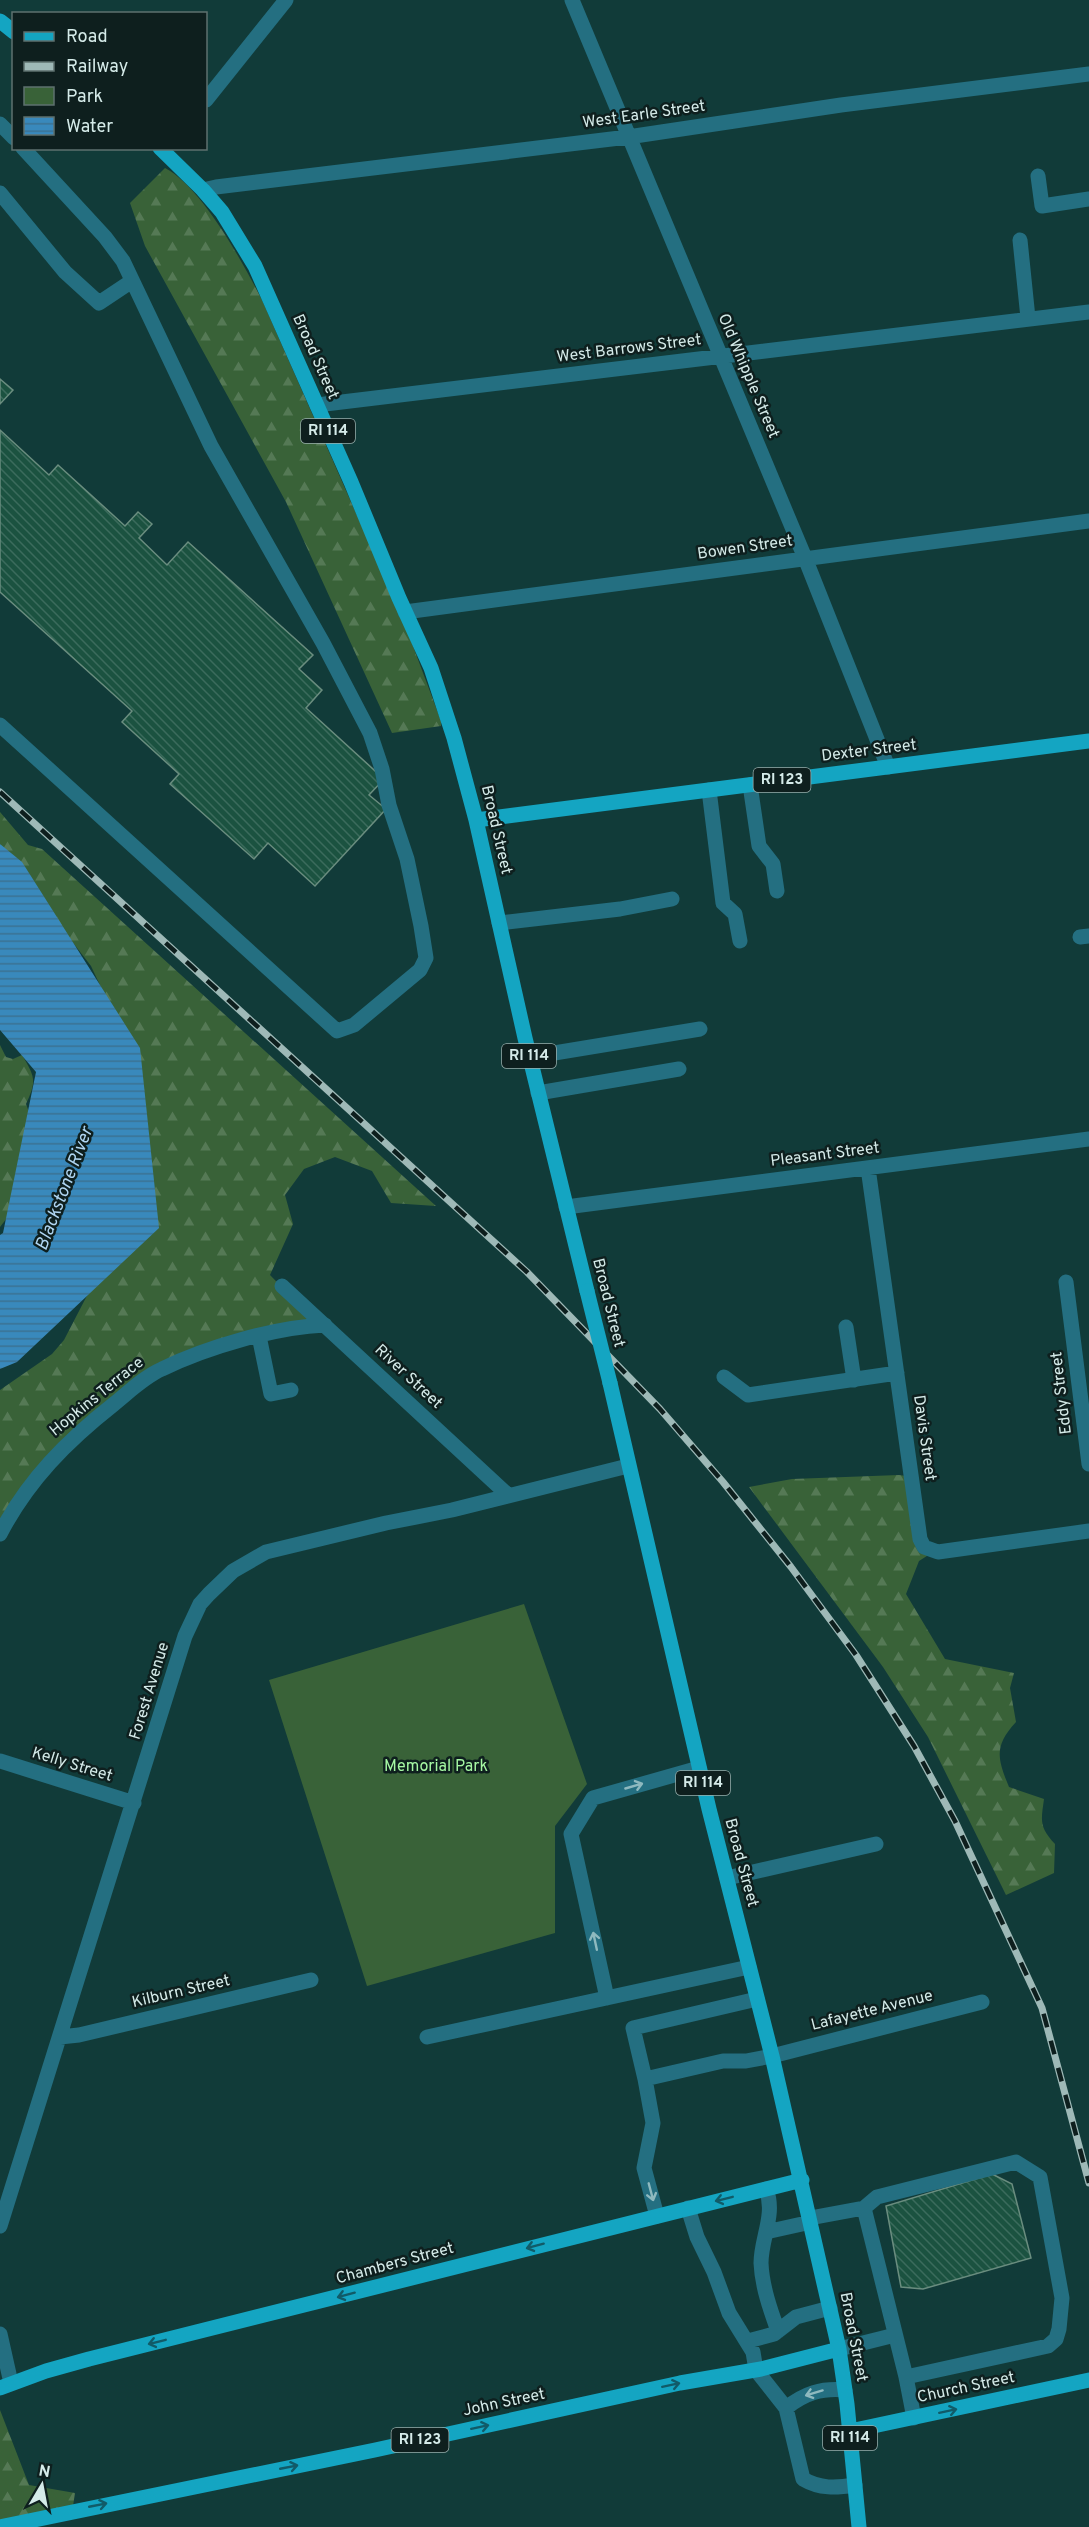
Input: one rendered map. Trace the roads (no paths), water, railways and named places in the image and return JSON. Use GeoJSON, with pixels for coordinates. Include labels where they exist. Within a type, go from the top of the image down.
{"type":"FeatureCollection","features":[{"type":"Feature","properties":{"kind":"main road"},"geometry":{"type":"LineString","coordinates":[[0,21],[12,30]]}},
{"type":"Feature","properties":{"kind":"main road","name":"Broad Street"},"geometry":{"type":"LineString","coordinates":[[163,150],[203,190],[237,234],[255,266],[405,612],[432,668],[444,706],[476,820],[538,1093],[610,1383],[699,1768],[801,2180],[839,2349],[859,2527]]}},
{"type":"Feature","properties":{"kind":"main road","name":"Dexter Street"},"geometry":{"type":"LineString","coordinates":[[476,820],[1089,741]]}},
{"type":"Feature","properties":{"kind":"main road","name":"Chambers Street"},"geometry":{"type":"LineString","coordinates":[[6,2385],[89,2359],[801,2180]]}},
{"type":"Feature","properties":{"kind":"main road","name":"John Street"},"geometry":{"type":"LineString","coordinates":[[0,2527],[386,2448],[680,2383],[756,2370],[839,2349]]}},
{"type":"Feature","properties":{"kind":"main road","name":"Church Street"},"geometry":{"type":"LineString","coordinates":[[850,2431],[1083,2381]]}},
{"type":"Feature","properties":{"kind":"street"},"geometry":{"type":"LineString","coordinates":[[207,99],[286,0]]}},
{"type":"Feature","properties":{"kind":"street","name":"Old Whipple Street"},"geometry":{"type":"LineString","coordinates":[[572,0],[805,558],[888,767]]}},
{"type":"Feature","properties":{"kind":"street","name":"West Earle Street"},"geometry":{"type":"LineString","coordinates":[[203,190],[1089,74]]}},
{"type":"Feature","properties":{"kind":"street"},"geometry":{"type":"LineString","coordinates":[[0,124],[12,136]]}},
{"type":"Feature","properties":{"kind":"street"},"geometry":{"type":"LineString","coordinates":[[0,725],[336,1031],[354,1025],[420,970],[426,958],[407,859],[389,805],[382,769],[370,733],[211,446],[123,261],[105,237],[25,150]]}},
{"type":"Feature","properties":{"kind":"street"},"geometry":{"type":"LineString","coordinates":[[1038,176],[1042,206],[1089,199]]}},
{"type":"Feature","properties":{"kind":"street"},"geometry":{"type":"LineString","coordinates":[[0,193],[65,272],[99,303],[132,281]]}},
{"type":"Feature","properties":{"kind":"street"},"geometry":{"type":"LineString","coordinates":[[1020,240],[1028,318]]}},
{"type":"Feature","properties":{"kind":"street","name":"West Barrows Street"},"geometry":{"type":"LineString","coordinates":[[317,405],[1089,312]]}},
{"type":"Feature","properties":{"kind":"street","name":"Bowen Street"},"geometry":{"type":"LineString","coordinates":[[405,612],[1089,521]]}},
{"type":"Feature","properties":{"kind":"street"},"geometry":{"type":"LineString","coordinates":[[750,785],[759,846],[773,864],[777,891]]}},
{"type":"Feature","properties":{"kind":"street"},"geometry":{"type":"LineString","coordinates":[[709,790],[723,903],[735,914],[740,941]]}},
{"type":"Feature","properties":{"kind":"street"},"geometry":{"type":"LineString","coordinates":[[499,923],[620,909],[672,899]]}},
{"type":"Feature","properties":{"kind":"street"},"geometry":{"type":"LineString","coordinates":[[530,1057],[700,1029]]}},
{"type":"Feature","properties":{"kind":"street"},"geometry":{"type":"LineString","coordinates":[[538,1093],[680,1069]]}},
{"type":"Feature","properties":{"kind":"street","name":"Pleasant Street"},"geometry":{"type":"LineString","coordinates":[[566,1207],[1089,1139]]}},
{"type":"Feature","properties":{"kind":"street","name":"Davis Street"},"geometry":{"type":"LineString","coordinates":[[868,1168],[920,1539],[924,1547],[938,1552],[1089,1531]]}},
{"type":"Feature","properties":{"kind":"street","name":"Eddy Street"},"geometry":{"type":"LineString","coordinates":[[1066,1282],[1089,1464]]}},
{"type":"Feature","properties":{"kind":"street","name":"River Street"},"geometry":{"type":"LineString","coordinates":[[282,1286],[508,1496]]}},
{"type":"Feature","properties":{"kind":"street","name":"Hopkins Terrace"},"geometry":{"type":"LineString","coordinates":[[0,1534],[19,1500],[56,1453],[144,1380],[161,1369],[191,1357],[285,1329],[325,1325]]}},
{"type":"Feature","properties":{"kind":"street"},"geometry":{"type":"LineString","coordinates":[[846,1327],[854,1380]]}},
{"type":"Feature","properties":{"kind":"street"},"geometry":{"type":"LineString","coordinates":[[259,1336],[271,1394],[291,1390]]}},
{"type":"Feature","properties":{"kind":"street"},"geometry":{"type":"LineString","coordinates":[[724,1377],[748,1395],[897,1374]]}},
{"type":"Feature","properties":{"kind":"street","name":"Forest Avenue"},"geometry":{"type":"LineString","coordinates":[[0,2226],[185,1636],[200,1604],[233,1571],[266,1552],[293,1544],[452,1510],[628,1466]]}},
{"type":"Feature","properties":{"kind":"street","name":"Kelly Street"},"geometry":{"type":"LineString","coordinates":[[0,1761],[134,1803]]}},
{"type":"Feature","properties":{"kind":"street"},"geometry":{"type":"LineString","coordinates":[[607,1998],[571,1834],[593,1798],[699,1768]]}},
{"type":"Feature","properties":{"kind":"street"},"geometry":{"type":"LineString","coordinates":[[727,1878],[876,1844]]}},
{"type":"Feature","properties":{"kind":"street"},"geometry":{"type":"LineString","coordinates":[[427,2037],[749,1967]]}},
{"type":"Feature","properties":{"kind":"street","name":"Kilburn Street"},"geometry":{"type":"LineString","coordinates":[[60,2037],[79,2035],[311,1980]]}},
{"type":"Feature","properties":{"kind":"street"},"geometry":{"type":"LineString","coordinates":[[657,2216],[644,2168],[653,2123],[633,2028],[757,1999]]}},
{"type":"Feature","properties":{"kind":"street","name":"Lafayette Avenue"},"geometry":{"type":"LineString","coordinates":[[645,2079],[723,2061],[746,2061],[772,2056],[982,2002]]}},
{"type":"Feature","properties":{"kind":"street"},"geometry":{"type":"LineString","coordinates":[[766,2232],[864,2208],[877,2197],[1016,2162],[1040,2177],[1062,2298],[1056,2339],[1048,2346],[906,2377]]}},
{"type":"Feature","properties":{"kind":"street"},"geometry":{"type":"LineString","coordinates":[[766,2189],[770,2208],[761,2264],[765,2293],[778,2331]]}},
{"type":"Feature","properties":{"kind":"street"},"geometry":{"type":"LineString","coordinates":[[688,2208],[697,2237],[714,2272],[729,2313],[753,2352],[756,2370],[786,2408],[802,2479],[813,2485],[828,2488],[855,2485]]}},
{"type":"Feature","properties":{"kind":"street"},"geometry":{"type":"LineString","coordinates":[[864,2208],[914,2418]]}},
{"type":"Feature","properties":{"kind":"street"},"geometry":{"type":"LineString","coordinates":[[748,2342],[778,2331],[796,2317],[830,2308]]}},
{"type":"Feature","properties":{"kind":"street"},"geometry":{"type":"LineString","coordinates":[[0,2334],[6,2385]]}},
{"type":"Feature","properties":{"kind":"street"},"geometry":{"type":"LineString","coordinates":[[839,2349],[895,2335]]}},
{"type":"Feature","properties":{"kind":"street"},"geometry":{"type":"LineString","coordinates":[[786,2408],[813,2391],[845,2390]]}},
{"type":"Feature","properties":{"kind":"water","name":"Blackstone River"},"geometry":{"type":"Polygon","coordinates":[[[0,844],[22,862],[140,1048],[159,1228],[17,1362],[0,1369],[0,1235],[3,1233],[36,1072],[0,1030],[0,844]]]}},
{"type":"Feature","properties":{"kind":"railway"},"geometry":{"type":"LineString","coordinates":[[0,792],[527,1272],[660,1409],[723,1482],[791,1567],[856,1655],[914,1746],[955,1821],[1042,2008],[1089,2183]]}},
{"type":"Feature","properties":{"kind":"park label","name":"Memorial Park"},"geometry":{"type":"Point","coordinates":[436,1767]}}]}
